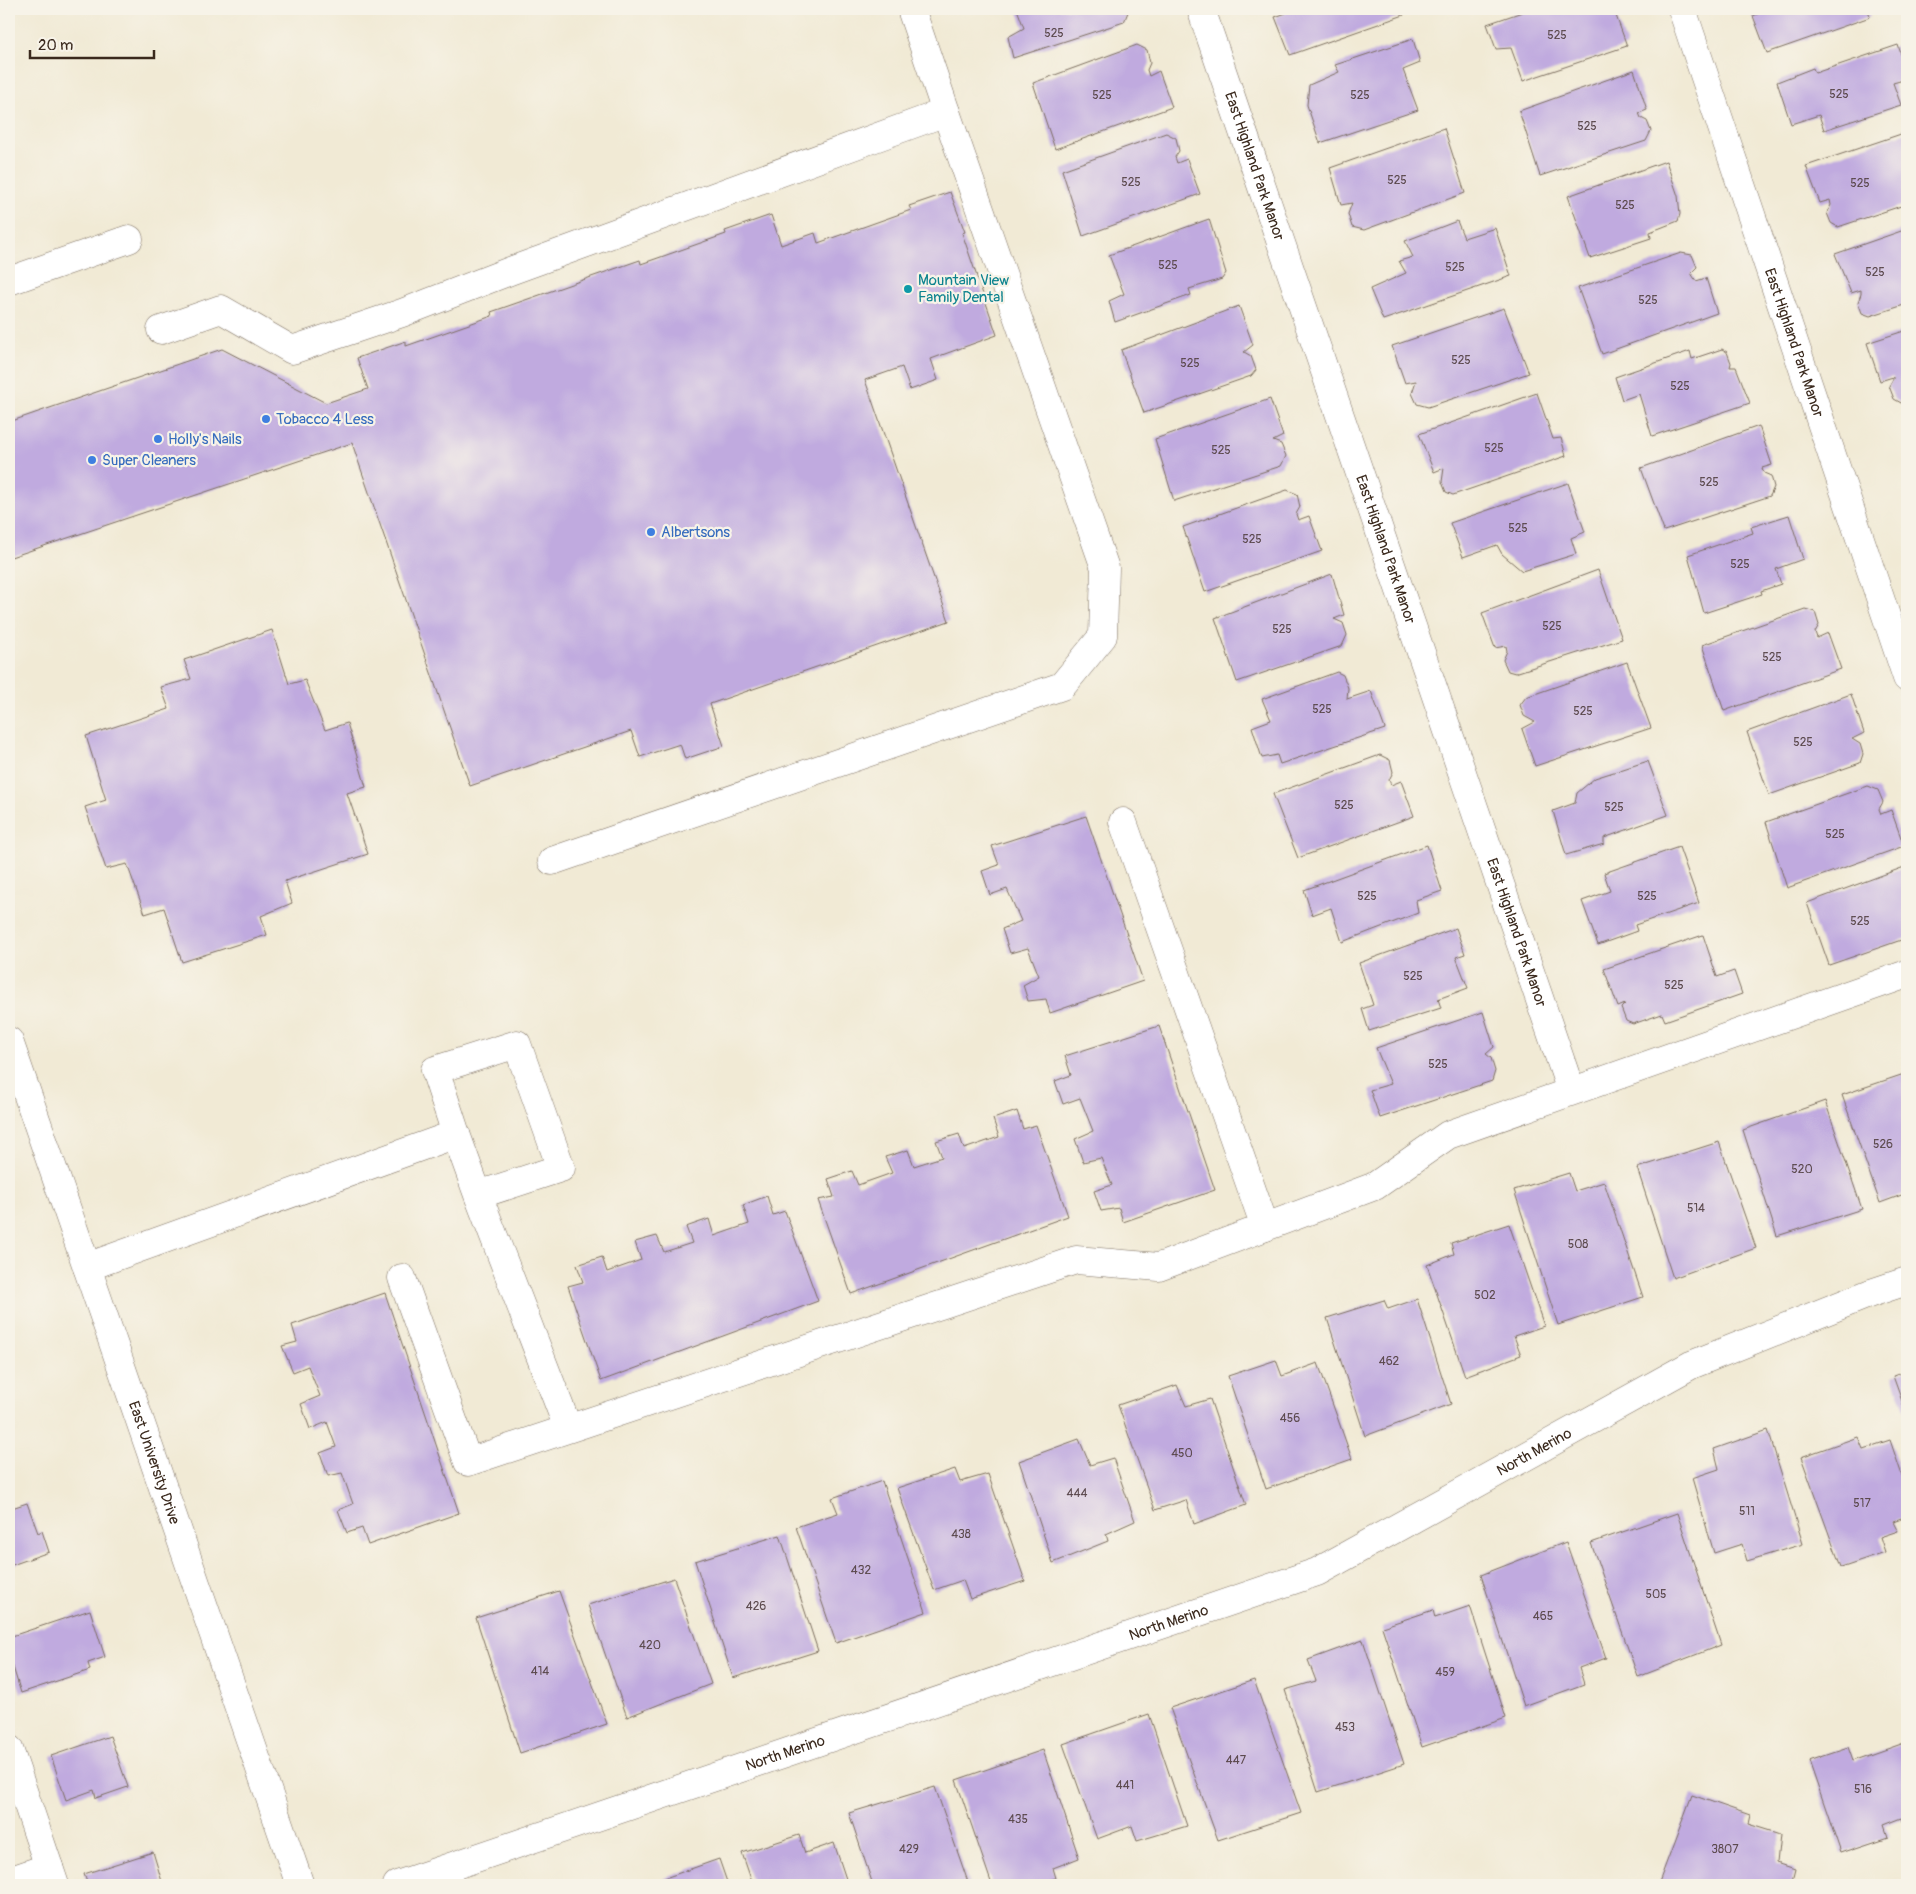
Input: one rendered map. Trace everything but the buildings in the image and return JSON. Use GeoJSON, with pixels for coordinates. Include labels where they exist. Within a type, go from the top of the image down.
{"type":"FeatureCollection","features":[{"type":"Feature","properties":{"kind":"street"},"geometry":{"type":"LineString","coordinates":[[552,861],[1062,686],[1103,636],[1105,568],[911,9]]}},
{"type":"Feature","properties":{"kind":"street","name":"East Highland Park Manor"},"geometry":{"type":"LineString","coordinates":[[1201,9],[1571,1091]]}},
{"type":"Feature","properties":{"kind":"street","name":"East Highland Park Manor"},"geometry":{"type":"LineString","coordinates":[[1682,9],[1907,678]]}},
{"type":"Feature","properties":{"kind":"street"},"geometry":{"type":"LineString","coordinates":[[160,330],[221,309],[292,350],[402,313],[529,264],[946,112]]}},
{"type":"Feature","properties":{"kind":"street"},"geometry":{"type":"LineString","coordinates":[[9,281],[129,239]]}},
{"type":"Feature","properties":{"kind":"street"},"geometry":{"type":"LineString","coordinates":[[1124,822],[1264,1227]]}},
{"type":"Feature","properties":{"kind":"street"},"geometry":{"type":"LineString","coordinates":[[402,1278],[468,1462],[1076,1260],[1158,1267],[1375,1186],[1448,1135],[1907,974]]}},
{"type":"Feature","properties":{"kind":"street","name":"East University Drive"},"geometry":{"type":"LineString","coordinates":[[9,1041],[300,1885]]}},
{"type":"Feature","properties":{"kind":"street"},"geometry":{"type":"LineString","coordinates":[[478,1195],[561,1168],[517,1044],[435,1070],[478,1195],[568,1428]]}},
{"type":"Feature","properties":{"kind":"street"},"geometry":{"type":"LineString","coordinates":[[87,1268],[456,1134]]}},
{"type":"Feature","properties":{"kind":"street","name":"North Merino"},"geometry":{"type":"LineString","coordinates":[[397,1885],[1317,1572],[1691,1365],[1871,1293],[1907,1281]]}},
{"type":"Feature","properties":{"kind":"street"},"geometry":{"type":"LineString","coordinates":[[9,1749],[52,1876],[9,1882]]}},
{"type":"Feature","properties":{"kind":"place","name":"Mountain View Family Dental"},"geometry":{"type":"Point","coordinates":[908,289]}},
{"type":"Feature","properties":{"kind":"place","name":"Tobacco 4 Less"},"geometry":{"type":"Point","coordinates":[266,419]}},
{"type":"Feature","properties":{"kind":"place","name":"Holly's Nails"},"geometry":{"type":"Point","coordinates":[158,439]}},
{"type":"Feature","properties":{"kind":"place","name":"Super Cleaners"},"geometry":{"type":"Point","coordinates":[92,460]}},
{"type":"Feature","properties":{"kind":"place","name":"Albertsons"},"geometry":{"type":"Point","coordinates":[651,532]}}]}
